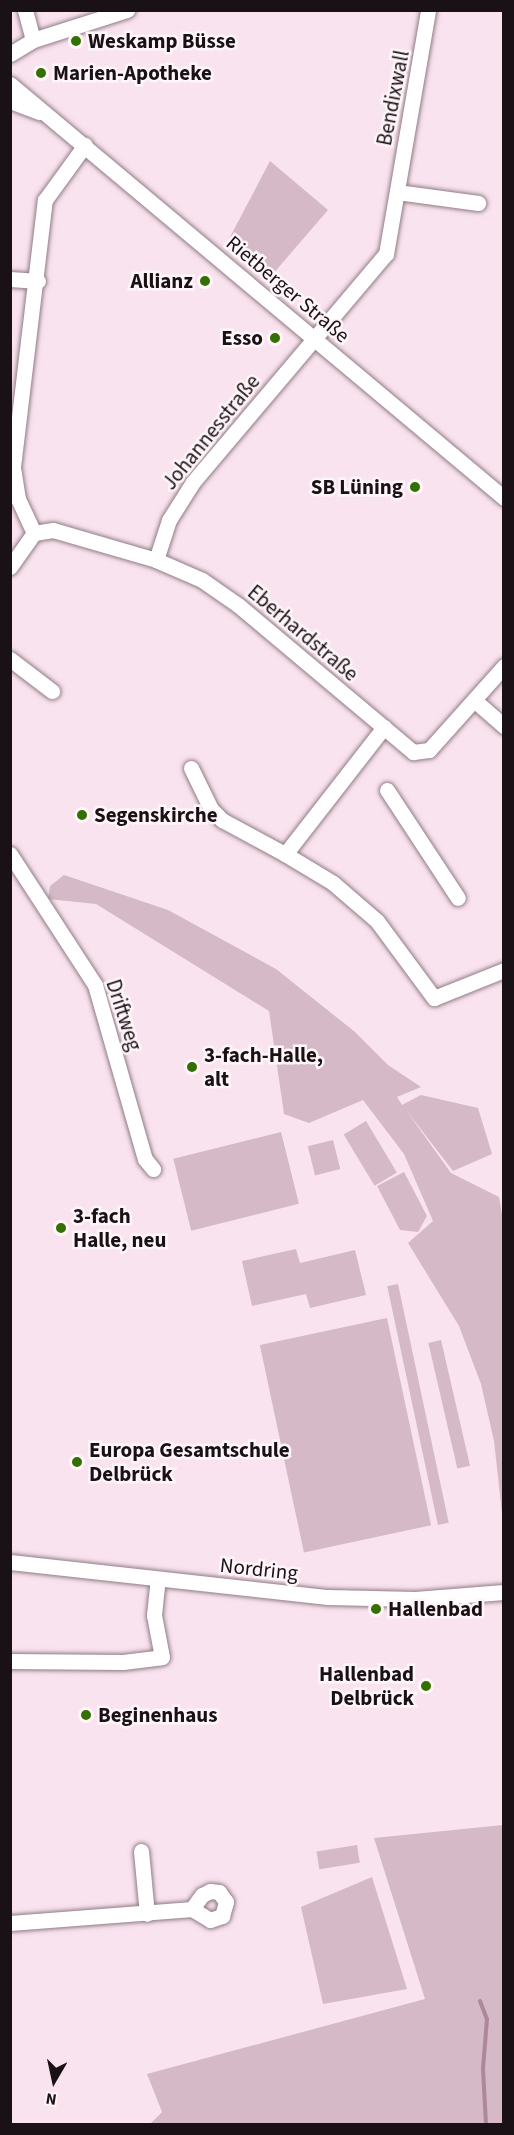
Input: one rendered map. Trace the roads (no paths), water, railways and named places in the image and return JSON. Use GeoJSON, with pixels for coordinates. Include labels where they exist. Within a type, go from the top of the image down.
{"type":"FeatureCollection","features":[{"type":"Feature","properties":{"kind":"street"},"geometry":{"type":"LineString","coordinates":[[25,10],[33,40]]}},
{"type":"Feature","properties":{"kind":"street"},"geometry":{"type":"LineString","coordinates":[[10,54],[33,40],[127,10]]}},
{"type":"Feature","properties":{"kind":"street","name":"Bendixwall"},"geometry":{"type":"LineString","coordinates":[[314,339],[386,254],[428,10]]}},
{"type":"Feature","properties":{"kind":"street","name":"Rietberger Straße"},"geometry":{"type":"LineString","coordinates":[[10,84],[504,498]]}},
{"type":"Feature","properties":{"kind":"street","name":"Rietberger Straße"},"geometry":{"type":"LineString","coordinates":[[10,101],[45,114]]}},
{"type":"Feature","properties":{"kind":"street"},"geometry":{"type":"LineString","coordinates":[[10,567],[34,533],[18,499],[13,467],[38,280],[45,200],[85,145]]}},
{"type":"Feature","properties":{"kind":"street"},"geometry":{"type":"LineString","coordinates":[[397,192],[478,203]]}},
{"type":"Feature","properties":{"kind":"street"},"geometry":{"type":"LineString","coordinates":[[10,279],[38,280]]}},
{"type":"Feature","properties":{"kind":"street","name":"Johannesstraße"},"geometry":{"type":"LineString","coordinates":[[156,560],[170,520],[193,482],[314,339]]}},
{"type":"Feature","properties":{"kind":"street","name":"Eberhardstraße"},"geometry":{"type":"LineString","coordinates":[[34,533],[53,530],[156,560],[202,580],[238,605],[413,752],[429,750],[504,666]]}},
{"type":"Feature","properties":{"kind":"street"},"geometry":{"type":"LineString","coordinates":[[10,659],[52,691]]}},
{"type":"Feature","properties":{"kind":"street"},"geometry":{"type":"LineString","coordinates":[[474,700],[504,726]]}},
{"type":"Feature","properties":{"kind":"street"},"geometry":{"type":"LineString","coordinates":[[285,854],[384,727]]}},
{"type":"Feature","properties":{"kind":"street"},"geometry":{"type":"LineString","coordinates":[[191,768],[211,809],[222,820],[333,883],[377,921],[434,998],[504,970]]}},
{"type":"Feature","properties":{"kind":"street"},"geometry":{"type":"LineString","coordinates":[[387,790],[458,898]]}},
{"type":"Feature","properties":{"kind":"street","name":"Driftweg"},"geometry":{"type":"LineString","coordinates":[[11,856],[95,985],[146,1159],[153,1170]]}},
{"type":"Feature","properties":{"kind":"street","name":"Nordring"},"geometry":{"type":"LineString","coordinates":[[10,1562],[339,1598],[415,1599],[504,1592]]}},
{"type":"Feature","properties":{"kind":"street"},"geometry":{"type":"LineString","coordinates":[[10,1661],[123,1662],[162,1656],[154,1615],[158,1579]]}},
{"type":"Feature","properties":{"kind":"street"},"geometry":{"type":"LineString","coordinates":[[141,1851],[147,1914]]}},
{"type":"Feature","properties":{"kind":"street"},"geometry":{"type":"LineString","coordinates":[[10,1923],[192,1909]]}},
{"type":"Feature","properties":{"kind":"waterway"},"geometry":{"type":"LineString","coordinates":[[480,2001],[487,2019],[483,2069],[486,2124]]}},
{"type":"Feature","properties":{"kind":"place","name":"Weskamp Büsse"},"geometry":{"type":"Point","coordinates":[76,41]}},
{"type":"Feature","properties":{"kind":"place","name":"Marien-Apotheke"},"geometry":{"type":"Point","coordinates":[41,73]}},
{"type":"Feature","properties":{"kind":"place","name":"Allianz"},"geometry":{"type":"Point","coordinates":[205,281]}},
{"type":"Feature","properties":{"kind":"place","name":"Esso"},"geometry":{"type":"Point","coordinates":[275,338]}},
{"type":"Feature","properties":{"kind":"place","name":"SB Lüning"},"geometry":{"type":"Point","coordinates":[415,487]}},
{"type":"Feature","properties":{"kind":"place","name":"Segenskirche"},"geometry":{"type":"Point","coordinates":[82,815]}},
{"type":"Feature","properties":{"kind":"place","name":"3-fach-Halle, alt"},"geometry":{"type":"Point","coordinates":[192,1067]}},
{"type":"Feature","properties":{"kind":"place","name":"3-fach Halle, neu"},"geometry":{"type":"Point","coordinates":[61,1228]}},
{"type":"Feature","properties":{"kind":"place","name":"Europa Gesamtschule Delbrück"},"geometry":{"type":"Point","coordinates":[77,1462]}},
{"type":"Feature","properties":{"kind":"place","name":"Hallenbad"},"geometry":{"type":"Point","coordinates":[376,1609]}},
{"type":"Feature","properties":{"kind":"place","name":"Hallenbad Delbrück"},"geometry":{"type":"Point","coordinates":[426,1686]}},
{"type":"Feature","properties":{"kind":"place","name":"Beginenhaus"},"geometry":{"type":"Point","coordinates":[86,1715]}}]}
